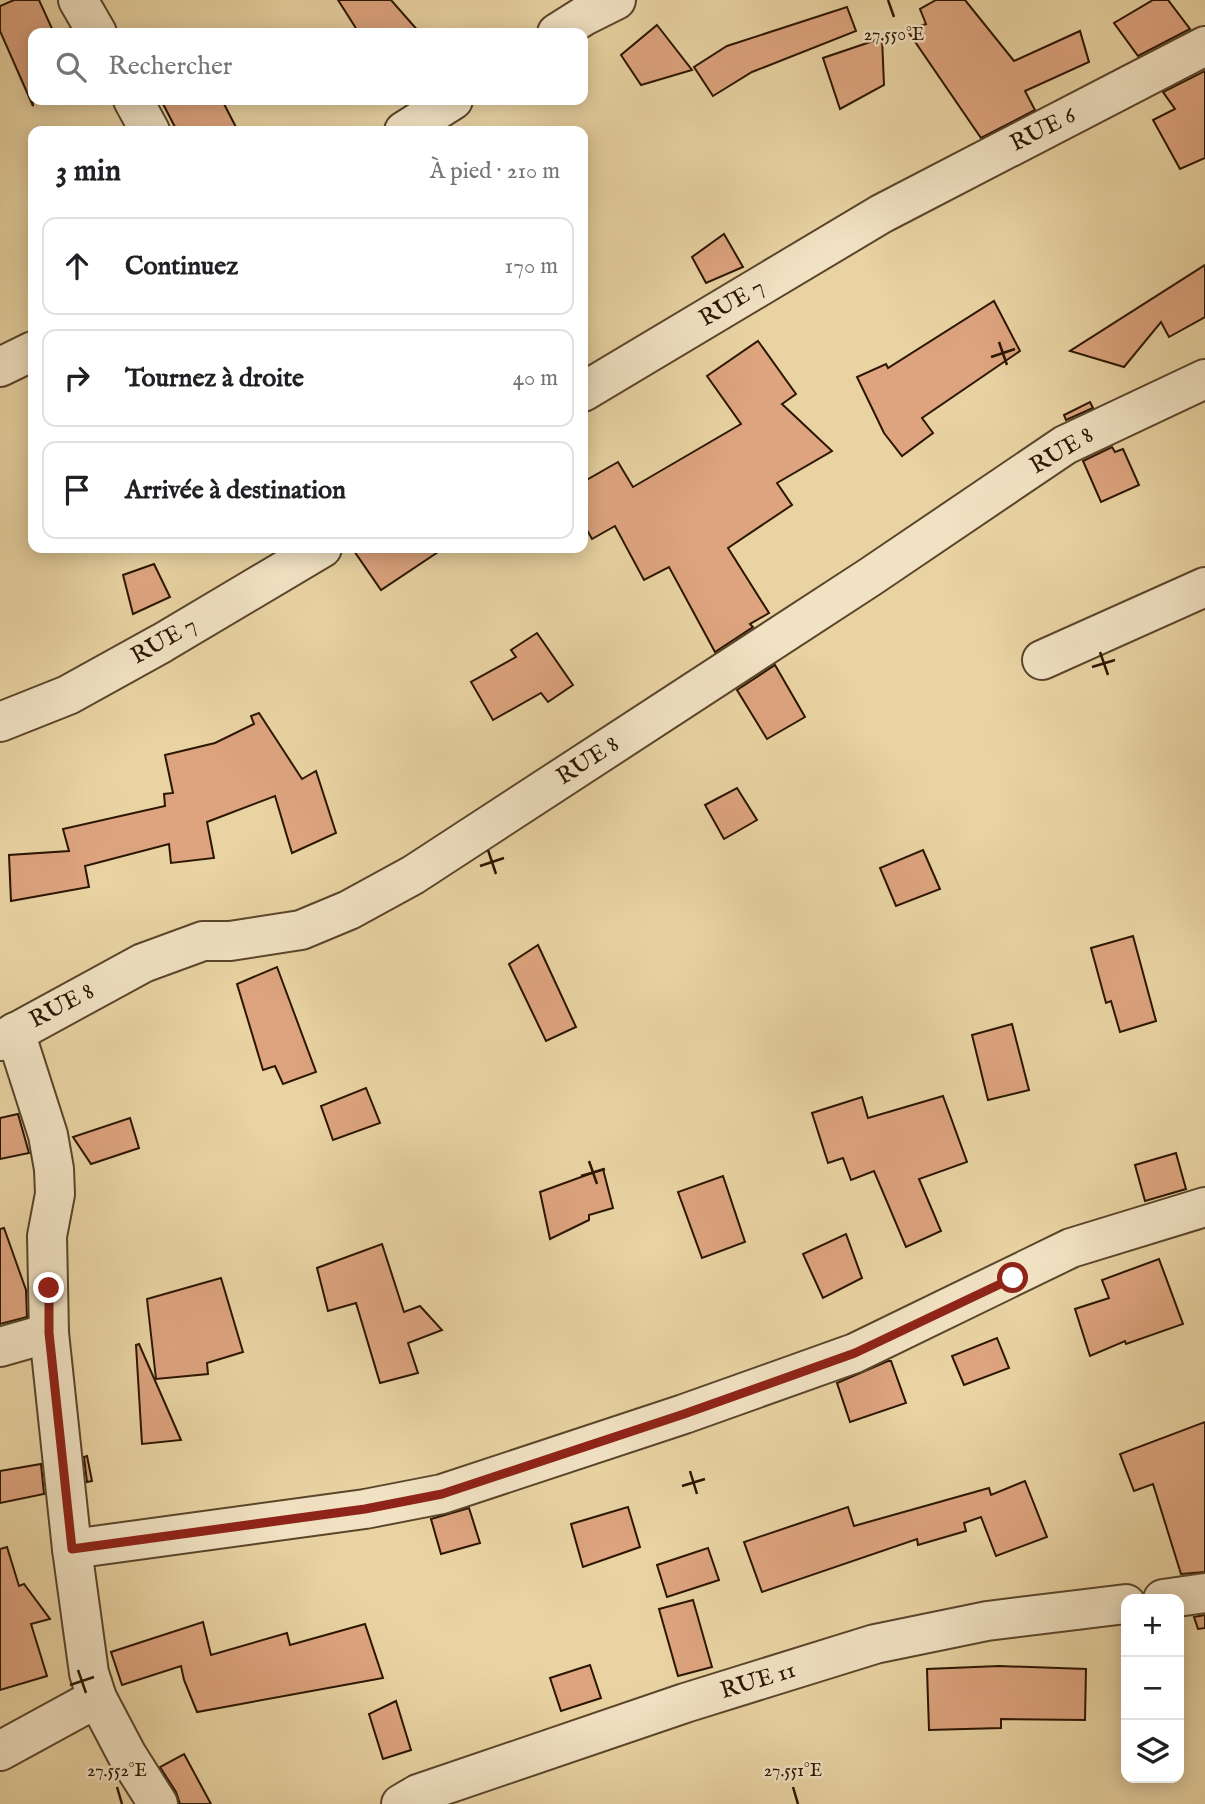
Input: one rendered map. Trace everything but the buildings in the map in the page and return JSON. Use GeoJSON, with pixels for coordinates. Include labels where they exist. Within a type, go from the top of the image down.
{"type":"FeatureCollection","features":[{"type":"Feature","properties":{"kind":"street"},"geometry":{"type":"LineString","coordinates":[[78,0],[94,28]]}},
{"type":"Feature","properties":{"kind":"street"},"geometry":{"type":"LineString","coordinates":[[565,28],[616,0]]}},
{"type":"Feature","properties":{"kind":"street","name":"RUE 6"},"geometry":{"type":"LineString","coordinates":[[881,214],[1205,46]]}},
{"type":"Feature","properties":{"kind":"street"},"geometry":{"type":"LineString","coordinates":[[136,105],[147,126]]}},
{"type":"Feature","properties":{"kind":"street"},"geometry":{"type":"LineString","coordinates":[[412,126],[445,105]]}},
{"type":"Feature","properties":{"kind":"street","name":"RUE 7"},"geometry":{"type":"LineString","coordinates":[[588,389],[881,214]]}},
{"type":"Feature","properties":{"kind":"street"},"geometry":{"type":"LineString","coordinates":[[0,367],[28,353]]}},
{"type":"Feature","properties":{"kind":"street","name":"RUE 8"},"geometry":{"type":"LineString","coordinates":[[8,1036],[153,958],[204,942],[230,941],[301,930],[349,910],[413,875],[870,577],[1065,445],[1205,379]]}},
{"type":"Feature","properties":{"kind":"street","name":"RUE 7"},"geometry":{"type":"LineString","coordinates":[[0,722],[68,695],[314,553]]}},
{"type":"Feature","properties":{"kind":"street"},"geometry":{"type":"LineString","coordinates":[[1042,660],[1205,587]]}},
{"type":"Feature","properties":{"kind":"street"},"geometry":{"type":"LineString","coordinates":[[8,1036],[48,1135],[54,1169],[55,1194],[47,1237],[49,1333],[72,1549],[89,1673],[97,1698],[127,1755],[158,1804]]}},
{"type":"Feature","properties":{"kind":"street"},"geometry":{"type":"LineString","coordinates":[[72,1549],[365,1509],[442,1494],[684,1414],[855,1353],[1071,1248],[1205,1207]]}},
{"type":"Feature","properties":{"kind":"street"},"geometry":{"type":"LineString","coordinates":[[0,1347],[49,1333]]}},
{"type":"Feature","properties":{"kind":"street"},"geometry":{"type":"LineString","coordinates":[[1184,1596],[1205,1593]]}},
{"type":"Feature","properties":{"kind":"street","name":"RUE 11"},"geometry":{"type":"LineString","coordinates":[[401,1804],[418,1794],[685,1703],[876,1644],[987,1620],[1121,1605]]}},
{"type":"Feature","properties":{"kind":"street"},"geometry":{"type":"LineString","coordinates":[[0,1751],[97,1698]]}},
{"type":"Feature","properties":{"kind":"route"},"geometry":{"type":"LineString","coordinates":[[49,1288],[49,1333],[72,1549],[365,1509],[442,1494],[684,1414],[855,1353],[1013,1278]]}}]}
